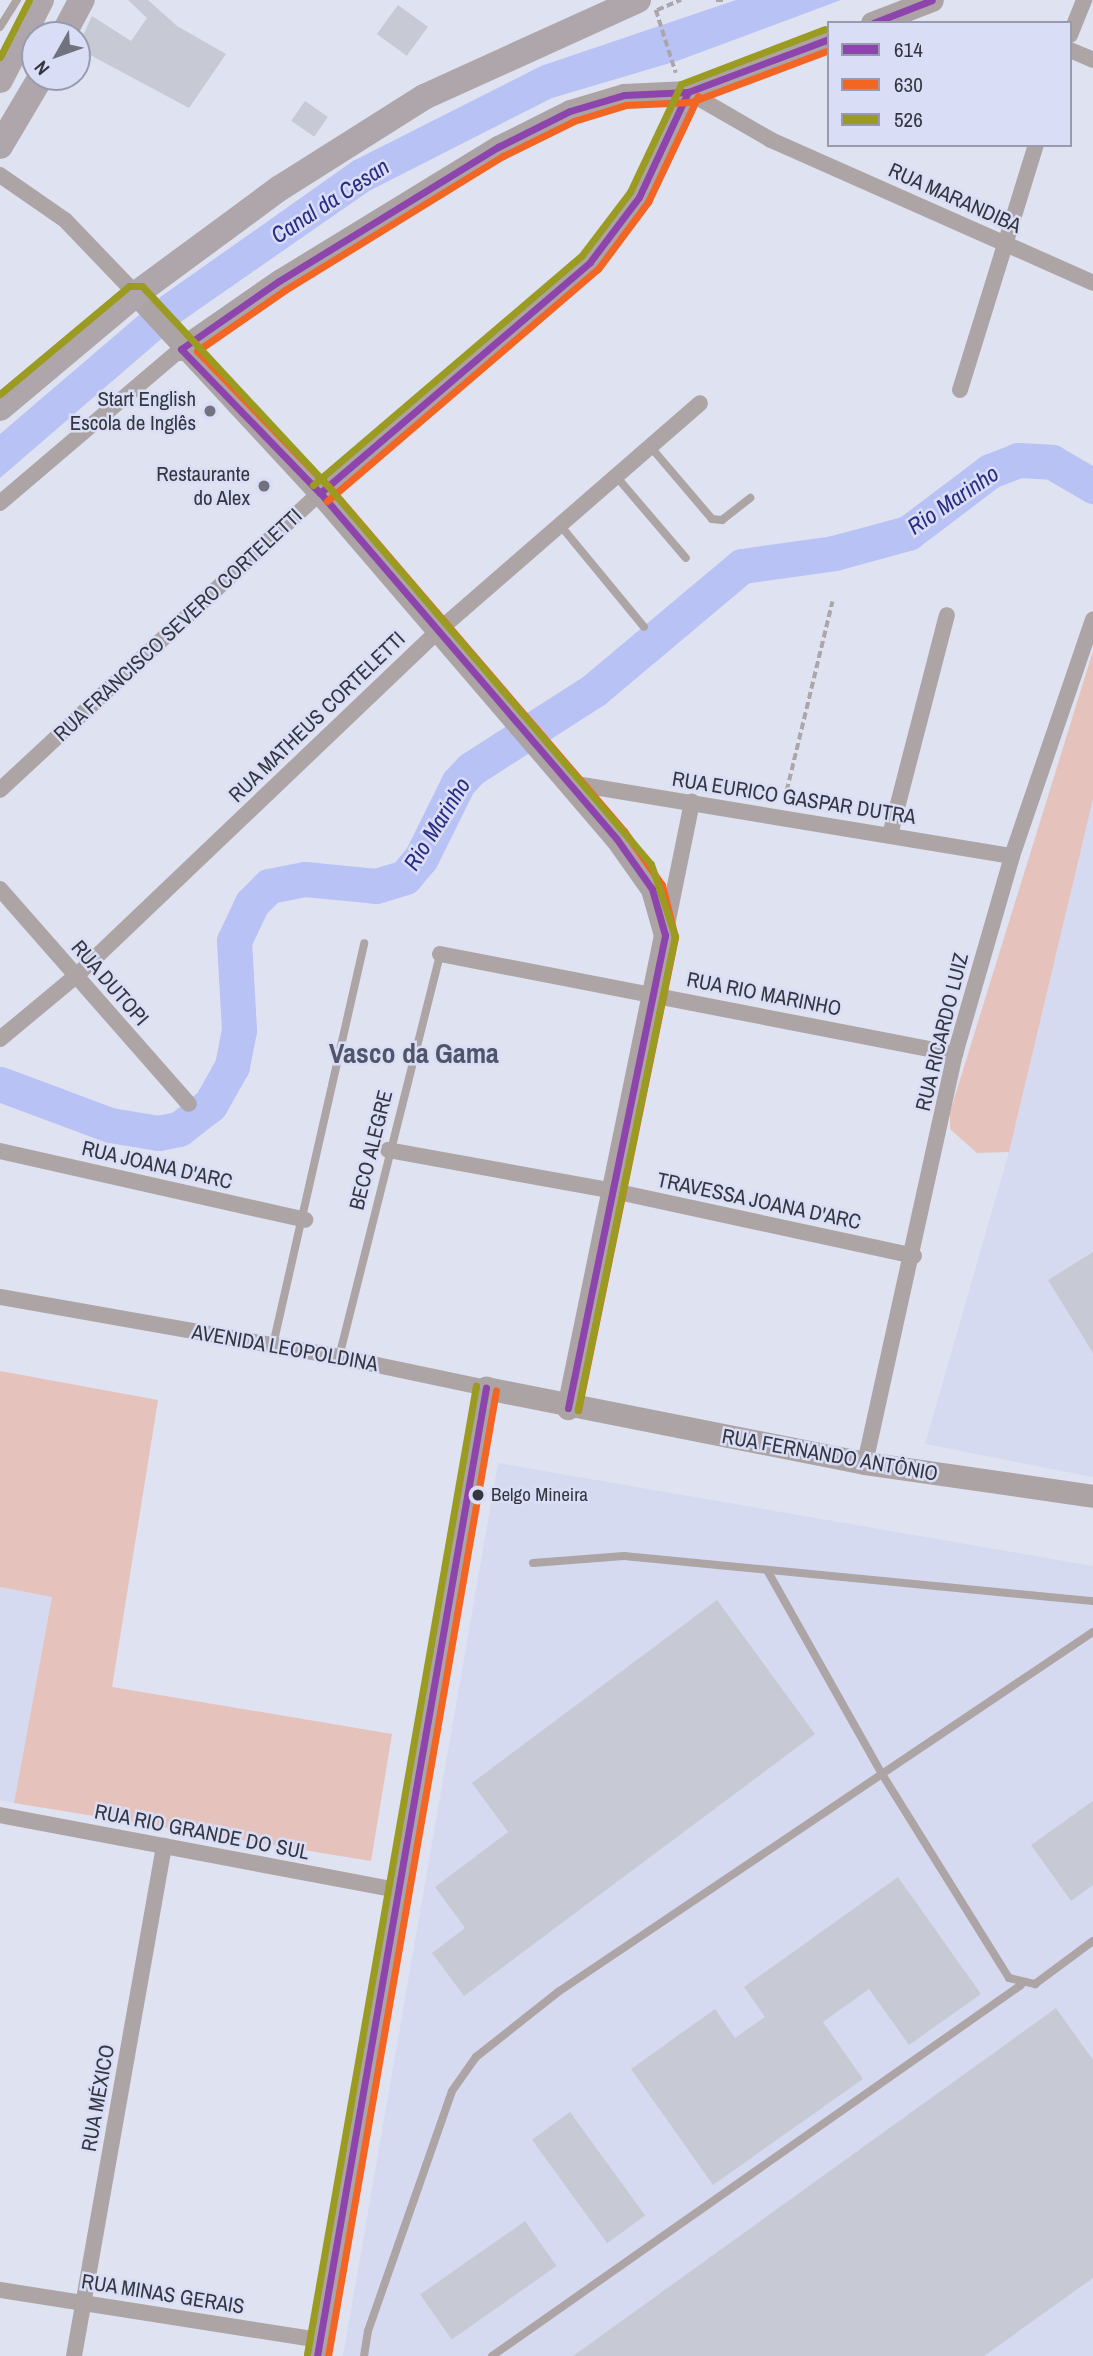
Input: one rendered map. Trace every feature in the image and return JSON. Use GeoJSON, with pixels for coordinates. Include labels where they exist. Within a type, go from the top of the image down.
{"type":"FeatureCollection","features":[{"type":"Feature","properties":{"kind":"main road"},"geometry":{"type":"LineString","coordinates":[[0,80],[41,0]]}},
{"type":"Feature","properties":{"kind":"main road"},"geometry":{"type":"LineString","coordinates":[[71,21],[82,0]]}},
{"type":"Feature","properties":{"kind":"main road"},"geometry":{"type":"LineString","coordinates":[[0,408],[280,188],[424,97],[641,8]]}},
{"type":"Feature","properties":{"kind":"main road"},"geometry":{"type":"LineString","coordinates":[[0,146],[33,91]]}},
{"type":"Feature","properties":{"kind":"street"},"geometry":{"type":"LineString","coordinates":[[877,21],[932,0]]}},
{"type":"Feature","properties":{"kind":"street"},"geometry":{"type":"LineString","coordinates":[[1072,30],[1084,0]]}},
{"type":"Feature","properties":{"kind":"street"},"geometry":{"type":"LineString","coordinates":[[0,503],[175,341],[498,148],[570,111],[644,93],[688,92],[827,40]]}},
{"type":"Feature","properties":{"kind":"street"},"geometry":{"type":"LineString","coordinates":[[1072,51],[1093,60]]}},
{"type":"Feature","properties":{"kind":"street","name":"RUA FRANCISCO SEVERO CORTELETTI"},"geometry":{"type":"LineString","coordinates":[[0,790],[320,493],[590,262],[639,197],[688,92]]}},
{"type":"Feature","properties":{"kind":"street","name":"RUA MARANDIBA"},"geometry":{"type":"LineString","coordinates":[[688,92],[771,140],[1093,284]]}},
{"type":"Feature","properties":{"kind":"street"},"geometry":{"type":"LineString","coordinates":[[644,93],[671,127]]}},
{"type":"Feature","properties":{"kind":"street"},"geometry":{"type":"LineString","coordinates":[[960,390],[1035,147]]}},
{"type":"Feature","properties":{"kind":"street"},"geometry":{"type":"LineString","coordinates":[[0,175],[65,220],[140,299],[175,341],[320,493],[642,869],[652,888],[665,935]]}},
{"type":"Feature","properties":{"kind":"street","name":"RUA MATHEUS CORTELETTI"},"geometry":{"type":"LineString","coordinates":[[0,1039],[76,976],[438,631],[558,523],[700,403]]}},
{"type":"Feature","properties":{"kind":"street"},"geometry":{"type":"LineString","coordinates":[[890,835],[947,615]]}},
{"type":"Feature","properties":{"kind":"street","name":"RUA RICARDO LUIZ"},"geometry":{"type":"LineString","coordinates":[[865,1464],[914,1255],[955,1054],[1012,856],[1093,620]]}},
{"type":"Feature","properties":{"kind":"street","name":"RUA EURICO GASPAR DUTRA"},"geometry":{"type":"LineString","coordinates":[[570,783],[1012,856]]}},
{"type":"Feature","properties":{"kind":"street"},"geometry":{"type":"LineString","coordinates":[[568,1408],[609,1190],[654,994],[692,802]]}},
{"type":"Feature","properties":{"kind":"street","name":"RUA DUTOPI"},"geometry":{"type":"LineString","coordinates":[[0,889],[189,1104]]}},
{"type":"Feature","properties":{"kind":"street","name":"RUA RIO MARINHO"},"geometry":{"type":"LineString","coordinates":[[440,954],[955,1054]]}},
{"type":"Feature","properties":{"kind":"street","name":"TRAVESSA JOANA D'ARC"},"geometry":{"type":"LineString","coordinates":[[388,1150],[609,1190],[914,1255]]}},
{"type":"Feature","properties":{"kind":"street","name":"RUA JOANA D'ARC"},"geometry":{"type":"LineString","coordinates":[[0,1151],[305,1220]]}},
{"type":"Feature","properties":{"kind":"street","name":"AVENIDA LEOPOLDINA"},"geometry":{"type":"LineString","coordinates":[[0,1297],[339,1357],[568,1408]]}},
{"type":"Feature","properties":{"kind":"street"},"geometry":{"type":"LineString","coordinates":[[319,2348],[486,1388]]}},
{"type":"Feature","properties":{"kind":"street","name":"RUA FERNANDO ANTÔNIO"},"geometry":{"type":"LineString","coordinates":[[568,1408],[865,1464],[1093,1496]]}},
{"type":"Feature","properties":{"kind":"street","name":"RUA RIO GRANDE DO SUL"},"geometry":{"type":"LineString","coordinates":[[0,1815],[397,1890]]}},
{"type":"Feature","properties":{"kind":"street","name":"RUA MÉXICO"},"geometry":{"type":"LineString","coordinates":[[74,2356],[164,1846]]}},
{"type":"Feature","properties":{"kind":"street","name":"RUA MINAS GERAIS"},"geometry":{"type":"LineString","coordinates":[[0,2290],[84,2303],[319,2348]]}},
{"type":"Feature","properties":{"kind":"lane"},"geometry":{"type":"LineString","coordinates":[[0,27],[16,0]]}},
{"type":"Feature","properties":{"kind":"lane"},"geometry":{"type":"LineString","coordinates":[[649,445],[712,519],[722,520],[750,498]]}},
{"type":"Feature","properties":{"kind":"lane"},"geometry":{"type":"LineString","coordinates":[[615,475],[686,558]]}},
{"type":"Feature","properties":{"kind":"lane"},"geometry":{"type":"LineString","coordinates":[[558,523],[644,627]]}},
{"type":"Feature","properties":{"kind":"lane"},"geometry":{"type":"LineString","coordinates":[[273,1345],[305,1220],[364,943]]}},
{"type":"Feature","properties":{"kind":"lane","name":"BECO ALEGRE"},"geometry":{"type":"LineString","coordinates":[[339,1357],[388,1150],[440,954]]}},
{"type":"Feature","properties":{"kind":"lane"},"geometry":{"type":"LineString","coordinates":[[533,1563],[624,1556],[1093,1601]]}},
{"type":"Feature","properties":{"kind":"lane"},"geometry":{"type":"LineString","coordinates":[[768,1570],[882,1774],[1009,1979],[1021,1984],[1035,1984],[1093,1941]]}},
{"type":"Feature","properties":{"kind":"lane"},"geometry":{"type":"LineString","coordinates":[[364,2356],[368,2331],[452,2091],[476,2057],[558,1992],[1093,1632]]}},
{"type":"Feature","properties":{"kind":"lane"},"geometry":{"type":"LineString","coordinates":[[492,2356],[1021,1984]]}},
{"type":"Feature","properties":{"kind":"path"},"geometry":{"type":"LineString","coordinates":[[641,8],[681,0]]}},
{"type":"Feature","properties":{"kind":"path"},"geometry":{"type":"LineString","coordinates":[[716,0],[723,0]]}},
{"type":"Feature","properties":{"kind":"path"},"geometry":{"type":"LineString","coordinates":[[661,25],[673,64]]}},
{"type":"Feature","properties":{"kind":"path"},"geometry":{"type":"LineString","coordinates":[[780,816],[832,602]]}},
{"type":"Feature","properties":{"kind":"shaded area"},"geometry":{"type":"Polygon","coordinates":[[[1093,651],[1093,799],[1009,1152],[977,1153],[950,1129],[950,1112],[1093,651]]]}},
{"type":"Feature","properties":{"kind":"shaded area"},"geometry":{"type":"Polygon","coordinates":[[[1093,799],[1093,1477],[925,1444],[1009,1152],[1093,799]]]}},
{"type":"Feature","properties":{"kind":"shaded area"},"geometry":{"type":"Polygon","coordinates":[[[0,1371],[158,1400],[112,1687],[392,1734],[371,1861],[14,1803],[52,1597],[0,1587],[0,1371]]]}},
{"type":"Feature","properties":{"kind":"shaded area"},"geometry":{"type":"Polygon","coordinates":[[[498,1463],[1093,1566],[1093,2356],[343,2356],[498,1463]]]}},
{"type":"Feature","properties":{"kind":"shaded area"},"geometry":{"type":"Polygon","coordinates":[[[0,1587],[52,1597],[14,1803],[0,1800],[0,1587]]]}},
{"type":"Feature","properties":{"kind":"water","name":"Canal da Cesan"},"geometry":{"type":"Polygon","coordinates":[[[736,0],[841,0],[677,61],[552,98],[369,191],[182,321],[0,478],[0,434],[159,298],[353,161],[541,66],[736,0]]]}},
{"type":"Feature","properties":{"kind":"building"},"geometry":{"type":"Polygon","coordinates":[[[128,0],[148,0],[177,26],[226,54],[189,108],[91,56],[90,21],[92,16],[131,41],[147,18],[128,0]]]}},
{"type":"Feature","properties":{"kind":"building"},"geometry":{"type":"Polygon","coordinates":[[[398,5],[428,27],[407,56],[377,34],[398,5]]]}},
{"type":"Feature","properties":{"kind":"building"},"geometry":{"type":"Polygon","coordinates":[[[305,101],[328,117],[314,137],[291,121],[305,101]]]}},
{"type":"Feature","properties":{"kind":"building"},"geometry":{"type":"Polygon","coordinates":[[[1093,1252],[1093,1353],[1048,1280],[1093,1252]]]}},
{"type":"Feature","properties":{"kind":"building"},"geometry":{"type":"Polygon","coordinates":[[[717,1600],[815,1734],[464,1996],[432,1953],[465,1928],[435,1887],[508,1832],[472,1783],[717,1600]]]}},
{"type":"Feature","properties":{"kind":"building"},"geometry":{"type":"Polygon","coordinates":[[[1093,1801],[1093,1885],[1071,1901],[1031,1845],[1093,1801]]]}},
{"type":"Feature","properties":{"kind":"building"},"geometry":{"type":"Polygon","coordinates":[[[898,1877],[981,1994],[909,2045],[869,1989],[823,2022],[863,2079],[713,2185],[631,2069],[715,2009],[735,2038],[765,2017],[744,1987],[898,1877]]]}},
{"type":"Feature","properties":{"kind":"building"},"geometry":{"type":"Polygon","coordinates":[[[1056,2008],[1093,2060],[1093,2278],[984,2356],[573,2356],[1056,2008]]]}},
{"type":"Feature","properties":{"kind":"building"},"geometry":{"type":"Polygon","coordinates":[[[570,2112],[645,2216],[607,2243],[532,2140],[570,2112]]]}},
{"type":"Feature","properties":{"kind":"building"},"geometry":{"type":"Polygon","coordinates":[[[525,2221],[557,2266],[452,2339],[420,2294],[525,2221]]]}},
{"type":"Feature","properties":{"kind":"waterway","name":"Rio Marinho"},"geometry":{"type":"LineString","coordinates":[[0,1084],[110,1125],[158,1133],[179,1129],[210,1105],[232,1066],[239,1030],[234,941],[252,903],[269,886],[305,879],[376,886],[405,877],[421,858],[458,783],[471,769],[594,690],[742,566],[834,553],[908,533],[990,471],[1018,460],[1052,462],[1093,486]]}},
{"type":"Feature","properties":{"kind":"transit line","name":"526"},"geometry":{"type":"LineString","coordinates":[[0,57],[29,0]]}},
{"type":"Feature","properties":{"kind":"transit line","name":"614"},"geometry":{"type":"LineString","coordinates":[[878,21],[932,0]]}},
{"type":"Feature","properties":{"kind":"transit line","name":"526"},"geometry":{"type":"LineString","coordinates":[[313,485],[582,255],[630,192],[681,84],[825,29]]}},
{"type":"Feature","properties":{"kind":"transit line","name":"614"},"geometry":{"type":"LineString","coordinates":[[568,1408],[665,935],[652,889],[616,838],[320,493],[181,349],[279,281],[498,147],[570,111],[624,95],[688,92],[827,40]]}},
{"type":"Feature","properties":{"kind":"transit line","name":"630"},"geometry":{"type":"LineString","coordinates":[[578,1410],[675,937],[662,885],[624,831],[328,486],[197,351],[285,290],[503,156],[574,121],[626,105],[691,102],[827,51]]}},
{"type":"Feature","properties":{"kind":"transit line","name":"614"},"geometry":{"type":"LineString","coordinates":[[320,493],[590,262],[639,197],[688,92]]}},
{"type":"Feature","properties":{"kind":"transit line","name":"630"},"geometry":{"type":"LineString","coordinates":[[327,501],[598,269],[648,202],[698,96]]}},
{"type":"Feature","properties":{"kind":"transit line","name":"526"},"geometry":{"type":"LineString","coordinates":[[0,394],[129,286],[142,286],[328,486],[651,864],[675,936],[578,1410]]}},
{"type":"Feature","properties":{"kind":"transit line","name":"526"},"geometry":{"type":"LineString","coordinates":[[307,2354],[476,1386]]}},
{"type":"Feature","properties":{"kind":"transit line","name":"614"},"geometry":{"type":"LineString","coordinates":[[317,2356],[486,1388]]}},
{"type":"Feature","properties":{"kind":"transit line","name":"630"},"geometry":{"type":"LineString","coordinates":[[328,2356],[496,1390]]}},
{"type":"Feature","properties":{"kind":"place","name":"Start English Escola de Inglês"},"geometry":{"type":"Point","coordinates":[210,411]}},
{"type":"Feature","properties":{"kind":"place","name":"Restaurante do Alex"},"geometry":{"type":"Point","coordinates":[264,486]}},
{"type":"Feature","properties":{"kind":"place","name":"Belgo Mineira"},"geometry":{"type":"Point","coordinates":[478,1495]}},
{"type":"Feature","properties":{"kind":"district","name":"Vasco da Gama"},"geometry":{"type":"Point","coordinates":[414,1053]}}]}
